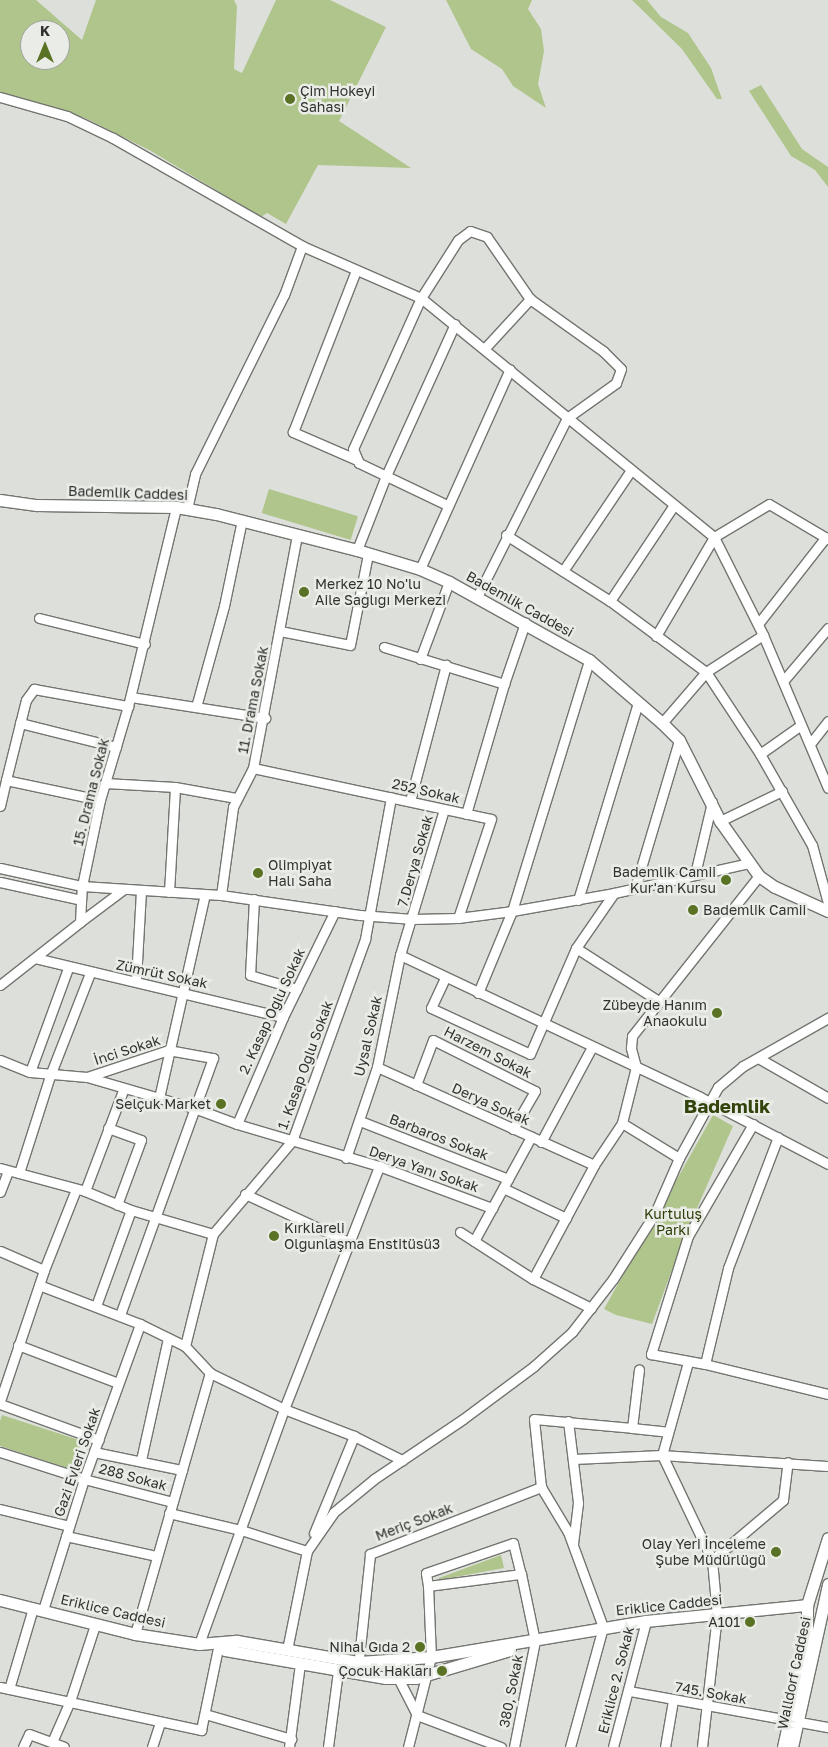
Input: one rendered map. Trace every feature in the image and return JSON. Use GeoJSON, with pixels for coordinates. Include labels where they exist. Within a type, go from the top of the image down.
{"type":"FeatureCollection","features":[{"type":"Feature","properties":{"kind":"street"},"geometry":{"type":"LineString","coordinates":[[0,97],[67,116],[112,138],[302,246],[421,298],[485,348],[567,418],[714,537],[784,680],[801,725],[826,778],[828,788]]}},
{"type":"Feature","properties":{"kind":"street"},"geometry":{"type":"LineString","coordinates":[[355,459],[354,444],[421,298],[458,240],[470,231],[486,237],[530,299],[603,351],[621,369],[616,383],[567,418],[506,535],[477,597]]}},
{"type":"Feature","properties":{"kind":"street","name":"15. Drama Sokak"},"geometry":{"type":"LineString","coordinates":[[80,922],[82,886],[100,800],[130,701],[182,508],[195,474],[284,295],[302,246]]}},
{"type":"Feature","properties":{"kind":"street"},"geometry":{"type":"LineString","coordinates":[[356,270],[292,432],[355,459],[385,478],[447,505]]}},
{"type":"Feature","properties":{"kind":"street"},"geometry":{"type":"LineString","coordinates":[[485,348],[530,299]]}},
{"type":"Feature","properties":{"kind":"street"},"geometry":{"type":"LineString","coordinates":[[357,550],[385,478],[455,324]]}},
{"type":"Feature","properties":{"kind":"street"},"geometry":{"type":"LineString","coordinates":[[420,569],[447,505],[510,369]]}},
{"type":"Feature","properties":{"kind":"street"},"geometry":{"type":"LineString","coordinates":[[563,571],[631,470]]}},
{"type":"Feature","properties":{"kind":"street","name":"Bademlik Caddesi"},"geometry":{"type":"LineString","coordinates":[[0,500],[37,505],[182,508],[242,520],[357,550],[420,569],[449,582],[588,660],[638,702],[679,740],[720,821],[759,876],[775,887],[828,911]]}},
{"type":"Feature","properties":{"kind":"street"},"geometry":{"type":"LineString","coordinates":[[656,636],[714,537],[769,504],[827,538],[758,624]]}},
{"type":"Feature","properties":{"kind":"street"},"geometry":{"type":"LineString","coordinates":[[610,601],[674,505]]}},
{"type":"Feature","properties":{"kind":"street"},"geometry":{"type":"LineString","coordinates":[[196,707],[224,606],[242,520]]}},
{"type":"Feature","properties":{"kind":"street","name":"11. Drama Sokak"},"geometry":{"type":"LineString","coordinates":[[221,895],[236,798],[253,768],[265,718],[297,535]]}},
{"type":"Feature","properties":{"kind":"street"},"geometry":{"type":"LineString","coordinates":[[506,535],[610,601],[706,672],[760,754],[812,845],[828,903]]}},
{"type":"Feature","properties":{"kind":"street"},"geometry":{"type":"LineString","coordinates":[[280,631],[350,645],[368,554]]}},
{"type":"Feature","properties":{"kind":"street"},"geometry":{"type":"LineString","coordinates":[[420,659],[449,582]]}},
{"type":"Feature","properties":{"kind":"street"},"geometry":{"type":"LineString","coordinates":[[39,618],[145,644]]}},
{"type":"Feature","properties":{"kind":"street"},"geometry":{"type":"LineString","coordinates":[[466,814],[504,684],[525,623]]}},
{"type":"Feature","properties":{"kind":"street"},"geometry":{"type":"LineString","coordinates":[[784,680],[828,628]]}},
{"type":"Feature","properties":{"kind":"street"},"geometry":{"type":"LineString","coordinates":[[662,723],[706,672],[763,635]]}},
{"type":"Feature","properties":{"kind":"street"},"geometry":{"type":"LineString","coordinates":[[384,647],[504,684]]}},
{"type":"Feature","properties":{"kind":"street"},"geometry":{"type":"LineString","coordinates":[[478,993],[512,911],[588,660]]}},
{"type":"Feature","properties":{"kind":"street"},"geometry":{"type":"LineString","coordinates":[[410,801],[446,665]]}},
{"type":"Feature","properties":{"kind":"street"},"geometry":{"type":"LineString","coordinates":[[0,806],[26,700],[34,689],[196,707],[265,718]]}},
{"type":"Feature","properties":{"kind":"street"},"geometry":{"type":"LineString","coordinates":[[578,900],[638,702]]}},
{"type":"Feature","properties":{"kind":"street"},"geometry":{"type":"LineString","coordinates":[[810,744],[828,721]]}},
{"type":"Feature","properties":{"kind":"street"},"geometry":{"type":"LineString","coordinates":[[20,723],[116,747]]}},
{"type":"Feature","properties":{"kind":"street"},"geometry":{"type":"LineString","coordinates":[[760,754],[801,725]]}},
{"type":"Feature","properties":{"kind":"street"},"geometry":{"type":"LineString","coordinates":[[635,888],[679,740]]}},
{"type":"Feature","properties":{"kind":"street","name":"252 Sokak"},"geometry":{"type":"LineString","coordinates":[[253,768],[491,819],[458,918]]}},
{"type":"Feature","properties":{"kind":"street"},"geometry":{"type":"LineString","coordinates":[[6,780],[100,800]]}},
{"type":"Feature","properties":{"kind":"street"},"geometry":{"type":"LineString","coordinates":[[105,783],[175,787],[236,798]]}},
{"type":"Feature","properties":{"kind":"street"},"geometry":{"type":"LineString","coordinates":[[169,892],[175,787]]}},
{"type":"Feature","properties":{"kind":"street"},"geometry":{"type":"LineString","coordinates":[[720,821],[782,791]]}},
{"type":"Feature","properties":{"kind":"street","name":"1. Kasap Oğlu Sokak"},"geometry":{"type":"LineString","coordinates":[[213,1234],[292,1141],[364,939],[391,797]]}},
{"type":"Feature","properties":{"kind":"street"},"geometry":{"type":"LineString","coordinates":[[695,874],[712,802]]}},
{"type":"Feature","properties":{"kind":"street","name":"7.Derya Sokak"},"geometry":{"type":"LineString","coordinates":[[413,919],[444,810]]}},
{"type":"Feature","properties":{"kind":"street"},"geometry":{"type":"LineString","coordinates":[[0,868],[82,886],[221,895],[369,916],[413,919],[458,918],[512,911],[614,893],[749,863]]}},
{"type":"Feature","properties":{"kind":"street"},"geometry":{"type":"LineString","coordinates":[[532,1279],[594,1166],[622,1123],[636,1067],[630,1048],[632,1036],[759,876]]}},
{"type":"Feature","properties":{"kind":"street"},"geometry":{"type":"LineString","coordinates":[[0,882],[81,900]]}},
{"type":"Feature","properties":{"kind":"street"},"geometry":{"type":"LineString","coordinates":[[0,985],[124,889]]}},
{"type":"Feature","properties":{"kind":"street"},"geometry":{"type":"LineString","coordinates":[[136,980],[142,890]]}},
{"type":"Feature","properties":{"kind":"street"},"geometry":{"type":"LineString","coordinates":[[445,978],[431,1008],[530,1054],[576,948],[614,893]]}},
{"type":"Feature","properties":{"kind":"street"},"geometry":{"type":"LineString","coordinates":[[159,1098],[168,1050],[205,894]]}},
{"type":"Feature","properties":{"kind":"street"},"geometry":{"type":"LineString","coordinates":[[254,899],[250,974],[297,989]]}},
{"type":"Feature","properties":{"kind":"street","name":"2. Kasap Oğlu Sokak"},"geometry":{"type":"LineString","coordinates":[[237,1124],[283,1017],[336,911]]}},
{"type":"Feature","properties":{"kind":"street","name":"Uysal Sokak"},"geometry":{"type":"LineString","coordinates":[[346,1158],[360,1121],[376,1067],[400,955],[413,919]]}},
{"type":"Feature","properties":{"kind":"street"},"geometry":{"type":"LineString","coordinates":[[576,948],[660,1002]]}},
{"type":"Feature","properties":{"kind":"street"},"geometry":{"type":"LineString","coordinates":[[400,955],[445,978],[708,1101],[828,1164]]}},
{"type":"Feature","properties":{"kind":"street","name":"Zümrüt Sokak"},"geometry":{"type":"LineString","coordinates":[[35,958],[68,968],[136,980],[283,1017]]}},
{"type":"Feature","properties":{"kind":"street"},"geometry":{"type":"LineString","coordinates":[[30,1072],[68,968]]}},
{"type":"Feature","properties":{"kind":"street"},"geometry":{"type":"LineString","coordinates":[[19,1173],[51,1073],[90,973]]}},
{"type":"Feature","properties":{"kind":"street"},"geometry":{"type":"LineString","coordinates":[[310,1542],[334,1512],[402,1460],[534,1366],[572,1332],[591,1308],[655,1213],[679,1158],[708,1101],[728,1076],[828,1018]]}},
{"type":"Feature","properties":{"kind":"street","name":"Harzem Sokak"},"geometry":{"type":"LineString","coordinates":[[416,1085],[433,1040],[535,1091],[513,1129]]}},
{"type":"Feature","properties":{"kind":"street"},"geometry":{"type":"LineString","coordinates":[[541,1142],[592,1047]]}},
{"type":"Feature","properties":{"kind":"street","name":"İnci Sokak"},"geometry":{"type":"LineString","coordinates":[[87,1077],[168,1050],[213,1058],[194,1108]]}},
{"type":"Feature","properties":{"kind":"street"},"geometry":{"type":"LineString","coordinates":[[760,1059],[828,1098]]}},
{"type":"Feature","properties":{"kind":"street"},"geometry":{"type":"LineString","coordinates":[[0,1060],[30,1072],[87,1077]]}},
{"type":"Feature","properties":{"kind":"street","name":"Derya Sokak"},"geometry":{"type":"LineString","coordinates":[[376,1067],[594,1166]]}},
{"type":"Feature","properties":{"kind":"street","name":"Derya Yanı Sokak"},"geometry":{"type":"LineString","coordinates":[[87,1077],[194,1108],[237,1124],[346,1158],[379,1166],[492,1208]]}},
{"type":"Feature","properties":{"kind":"street"},"geometry":{"type":"LineString","coordinates":[[99,1440],[0,1402],[44,1270],[81,1190],[124,1088]]}},
{"type":"Feature","properties":{"kind":"street"},"geometry":{"type":"LineString","coordinates":[[120,1316],[194,1108]]}},
{"type":"Feature","properties":{"kind":"street","name":"Barbaros Sokak"},"geometry":{"type":"LineString","coordinates":[[360,1121],[508,1179]]}},
{"type":"Feature","properties":{"kind":"street"},"geometry":{"type":"LineString","coordinates":[[622,1123],[679,1158]]}},
{"type":"Feature","properties":{"kind":"street"},"geometry":{"type":"LineString","coordinates":[[753,1124],[688,1236],[651,1354],[705,1364],[828,1394]]}},
{"type":"Feature","properties":{"kind":"street"},"geometry":{"type":"LineString","coordinates":[[108,1128],[141,1140],[117,1205]]}},
{"type":"Feature","properties":{"kind":"street"},"geometry":{"type":"LineString","coordinates":[[474,1241],[531,1137]]}},
{"type":"Feature","properties":{"kind":"street"},"geometry":{"type":"LineString","coordinates":[[705,1364],[728,1268],[778,1137]]}},
{"type":"Feature","properties":{"kind":"street"},"geometry":{"type":"LineString","coordinates":[[199,1644],[284,1410],[379,1166]]}},
{"type":"Feature","properties":{"kind":"street"},"geometry":{"type":"LineString","coordinates":[[0,1192],[4,1169],[81,1190],[131,1210],[213,1234],[185,1346]]}},
{"type":"Feature","properties":{"kind":"street"},"geometry":{"type":"LineString","coordinates":[[503,1188],[566,1218]]}},
{"type":"Feature","properties":{"kind":"street"},"geometry":{"type":"LineString","coordinates":[[246,1194],[349,1242]]}},
{"type":"Feature","properties":{"kind":"street"},"geometry":{"type":"LineString","coordinates":[[96,1306],[131,1210]]}},
{"type":"Feature","properties":{"kind":"street"},"geometry":{"type":"LineString","coordinates":[[460,1232],[532,1279],[591,1308]]}},
{"type":"Feature","properties":{"kind":"street"},"geometry":{"type":"LineString","coordinates":[[0,1251],[44,1270]]}},
{"type":"Feature","properties":{"kind":"street"},"geometry":{"type":"LineString","coordinates":[[39,1286],[140,1324],[185,1346],[210,1373],[284,1410],[354,1436],[402,1460]]}},
{"type":"Feature","properties":{"kind":"street","name":"Gazi Evleri Sokak"},"geometry":{"type":"LineString","coordinates":[[4,1688],[38,1609],[66,1536],[84,1479],[140,1324]]}},
{"type":"Feature","properties":{"kind":"street"},"geometry":{"type":"LineString","coordinates":[[141,1460],[168,1338]]}},
{"type":"Feature","properties":{"kind":"street"},"geometry":{"type":"LineString","coordinates":[[18,1345],[118,1383]]}},
{"type":"Feature","properties":{"kind":"street"},"geometry":{"type":"LineString","coordinates":[[688,1362],[662,1455],[712,1560],[717,1615],[702,1747]]}},
{"type":"Feature","properties":{"kind":"street"},"geometry":{"type":"LineString","coordinates":[[632,1428],[639,1369]]}},
{"type":"Feature","properties":{"kind":"street"},"geometry":{"type":"LineString","coordinates":[[135,1634],[210,1373]]}},
{"type":"Feature","properties":{"kind":"street"},"geometry":{"type":"LineString","coordinates":[[570,1747],[603,1627],[573,1546],[541,1487],[534,1419],[568,1420],[668,1432]]}},
{"type":"Feature","properties":{"kind":"street"},"geometry":{"type":"LineString","coordinates":[[568,1420],[578,1503],[573,1546]]}},
{"type":"Feature","properties":{"kind":"street"},"geometry":{"type":"LineString","coordinates":[[287,1650],[307,1551],[334,1478],[354,1436]]}},
{"type":"Feature","properties":{"kind":"street","name":"288 Sokak"},"geometry":{"type":"LineString","coordinates":[[0,1452],[84,1479],[172,1502]]}},
{"type":"Feature","properties":{"kind":"street"},"geometry":{"type":"LineString","coordinates":[[94,1452],[141,1460],[182,1470]]}},
{"type":"Feature","properties":{"kind":"street"},"geometry":{"type":"LineString","coordinates":[[573,1459],[662,1455],[828,1466]]}},
{"type":"Feature","properties":{"kind":"street"},"geometry":{"type":"LineString","coordinates":[[712,1560],[783,1500],[788,1462]]}},
{"type":"Feature","properties":{"kind":"street","name":"Meriç Sokak"},"geometry":{"type":"LineString","coordinates":[[359,1662],[370,1554],[541,1487]]}},
{"type":"Feature","properties":{"kind":"street"},"geometry":{"type":"LineString","coordinates":[[0,1509],[69,1526]]}},
{"type":"Feature","properties":{"kind":"street"},"geometry":{"type":"LineString","coordinates":[[169,1513],[241,1530],[307,1551]]}},
{"type":"Feature","properties":{"kind":"street"},"geometry":{"type":"LineString","coordinates":[[66,1536],[156,1556]]}},
{"type":"Feature","properties":{"kind":"street","name":"Walldorf Caddesi"},"geometry":{"type":"LineString","coordinates":[[792,1747],[794,1721],[807,1639],[808,1601],[828,1538]]}},
{"type":"Feature","properties":{"kind":"street"},"geometry":{"type":"LineString","coordinates":[[408,1747],[431,1657],[426,1573],[513,1543],[535,1641]]}},
{"type":"Feature","properties":{"kind":"street"},"geometry":{"type":"LineString","coordinates":[[428,1586],[520,1574]]}},
{"type":"Feature","properties":{"kind":"street","name":"Walldorf Caddesi"},"geometry":{"type":"LineString","coordinates":[[782,1747],[794,1721],[825,1604],[828,1584]]}},
{"type":"Feature","properties":{"kind":"street","name":"Eriklice Caddesi"},"geometry":{"type":"LineString","coordinates":[[0,1600],[135,1634],[199,1644],[237,1642],[359,1662],[394,1662],[431,1657],[535,1641],[603,1627],[717,1615],[808,1601],[814,1612],[825,1604]]}},
{"type":"Feature","properties":{"kind":"street","name":"Eriklice 2. Sokak"},"geometry":{"type":"LineString","coordinates":[[613,1747],[646,1621]]}},
{"type":"Feature","properties":{"kind":"street"},"geometry":{"type":"LineString","coordinates":[[52,1742],[70,1701],[95,1625]]}},
{"type":"Feature","properties":{"kind":"street","name":"Eriklice Caddesi"},"geometry":{"type":"LineString","coordinates":[[219,1643],[226,1650],[338,1671],[398,1678],[427,1675],[535,1641]]}},
{"type":"Feature","properties":{"kind":"street","name":"380, Sokak"},"geometry":{"type":"LineString","coordinates":[[514,1747],[535,1641]]}},
{"type":"Feature","properties":{"kind":"street"},"geometry":{"type":"LineString","coordinates":[[4,1688],[201,1730],[219,1643]]}},
{"type":"Feature","properties":{"kind":"street"},"geometry":{"type":"LineString","coordinates":[[358,1674],[359,1662]]}},
{"type":"Feature","properties":{"kind":"street"},"geometry":{"type":"LineString","coordinates":[[394,1662],[398,1678],[417,1715],[501,1747]]}},
{"type":"Feature","properties":{"kind":"street"},"geometry":{"type":"LineString","coordinates":[[205,1714],[290,1743],[300,1664]]}},
{"type":"Feature","properties":{"kind":"street"},"geometry":{"type":"LineString","coordinates":[[328,1747],[338,1671]]}},
{"type":"Feature","properties":{"kind":"street","name":"745. Sokak"},"geometry":{"type":"LineString","coordinates":[[628,1691],[708,1707],[828,1727]]}},
{"type":"Feature","properties":{"kind":"street"},"geometry":{"type":"LineString","coordinates":[[665,1747],[673,1700]]}},
{"type":"Feature","properties":{"kind":"street"},"geometry":{"type":"LineString","coordinates":[[152,1747],[160,1722]]}},
{"type":"Feature","properties":{"kind":"street"},"geometry":{"type":"LineString","coordinates":[[23,1747],[28,1734],[64,1747]]}},
{"type":"Feature","properties":{"kind":"green space"},"geometry":{"type":"Polygon","coordinates":[[[0,0],[36,0],[59,20],[20,20],[20,70],[70,70],[70,30],[82,40],[96,0],[234,0],[237,6],[234,69],[242,73],[276,0],[330,0],[386,27],[339,121],[411,168],[318,165],[286,224],[267,213],[261,217],[151,151],[85,118],[0,92],[0,0]]]}},
{"type":"Feature","properties":{"kind":"green space"},"geometry":{"type":"Polygon","coordinates":[[[446,0],[532,0],[528,9],[541,29],[544,51],[538,84],[546,108],[513,86],[502,69],[471,49],[446,0]]]}},
{"type":"Feature","properties":{"kind":"green space"},"geometry":{"type":"Polygon","coordinates":[[[632,0],[647,0],[661,17],[688,33],[711,68],[722,99],[717,99],[682,49],[632,0]]]}},
{"type":"Feature","properties":{"kind":"green space"},"geometry":{"type":"Polygon","coordinates":[[[761,85],[802,149],[828,167],[828,187],[815,170],[791,156],[749,91],[761,85]]]}},
{"type":"Feature","properties":{"kind":"green space"},"geometry":{"type":"Polygon","coordinates":[[[269,489],[358,516],[351,540],[262,513],[269,489]]]}},
{"type":"Feature","properties":{"kind":"green space","name":"Kurtuluş Parkı"},"geometry":{"type":"Polygon","coordinates":[[[713,1115],[733,1126],[683,1240],[652,1324],[616,1315],[604,1309],[713,1115]]]}},
{"type":"Feature","properties":{"kind":"green space"},"geometry":{"type":"Polygon","coordinates":[[[2,1415],[82,1441],[73,1469],[0,1446],[0,1421],[2,1415]]]}},
{"type":"Feature","properties":{"kind":"green space"},"geometry":{"type":"Polygon","coordinates":[[[501,1555],[504,1568],[439,1580],[439,1578],[501,1555]]]}},
{"type":"Feature","properties":{"kind":"place","name":"Çim Hokeyi Sahası"},"geometry":{"type":"Point","coordinates":[290,99]}},
{"type":"Feature","properties":{"kind":"place","name":"Merkez 10 No'lu Aile Sağlığı Merkezi"},"geometry":{"type":"Point","coordinates":[304,592]}},
{"type":"Feature","properties":{"kind":"place","name":"Olimpiyat Halı Saha"},"geometry":{"type":"Point","coordinates":[258,873]}},
{"type":"Feature","properties":{"kind":"place","name":"Bademlik Camii Kur'an Kursu"},"geometry":{"type":"Point","coordinates":[726,880]}},
{"type":"Feature","properties":{"kind":"place","name":"Bademlik Camii"},"geometry":{"type":"Point","coordinates":[693,910]}},
{"type":"Feature","properties":{"kind":"place","name":"Zübeyde Hanım Anaokulu"},"geometry":{"type":"Point","coordinates":[717,1013]}},
{"type":"Feature","properties":{"kind":"place","name":"Selçuk Market"},"geometry":{"type":"Point","coordinates":[221,1104]}},
{"type":"Feature","properties":{"kind":"place","name":"Kırklareli Olgunlaşma Enstitüsü3"},"geometry":{"type":"Point","coordinates":[274,1236]}},
{"type":"Feature","properties":{"kind":"place","name":"Olay Yeri İnceleme Şube Müdürlüğü"},"geometry":{"type":"Point","coordinates":[776,1552]}},
{"type":"Feature","properties":{"kind":"place","name":"A101"},"geometry":{"type":"Point","coordinates":[750,1622]}},
{"type":"Feature","properties":{"kind":"place","name":"Nihal Gıda 2"},"geometry":{"type":"Point","coordinates":[420,1647]}},
{"type":"Feature","properties":{"kind":"place","name":"Çocuk Hakları"},"geometry":{"type":"Point","coordinates":[442,1671]}},
{"type":"Feature","properties":{"kind":"district","name":"Bademlik"},"geometry":{"type":"Point","coordinates":[727,1106]}}]}
